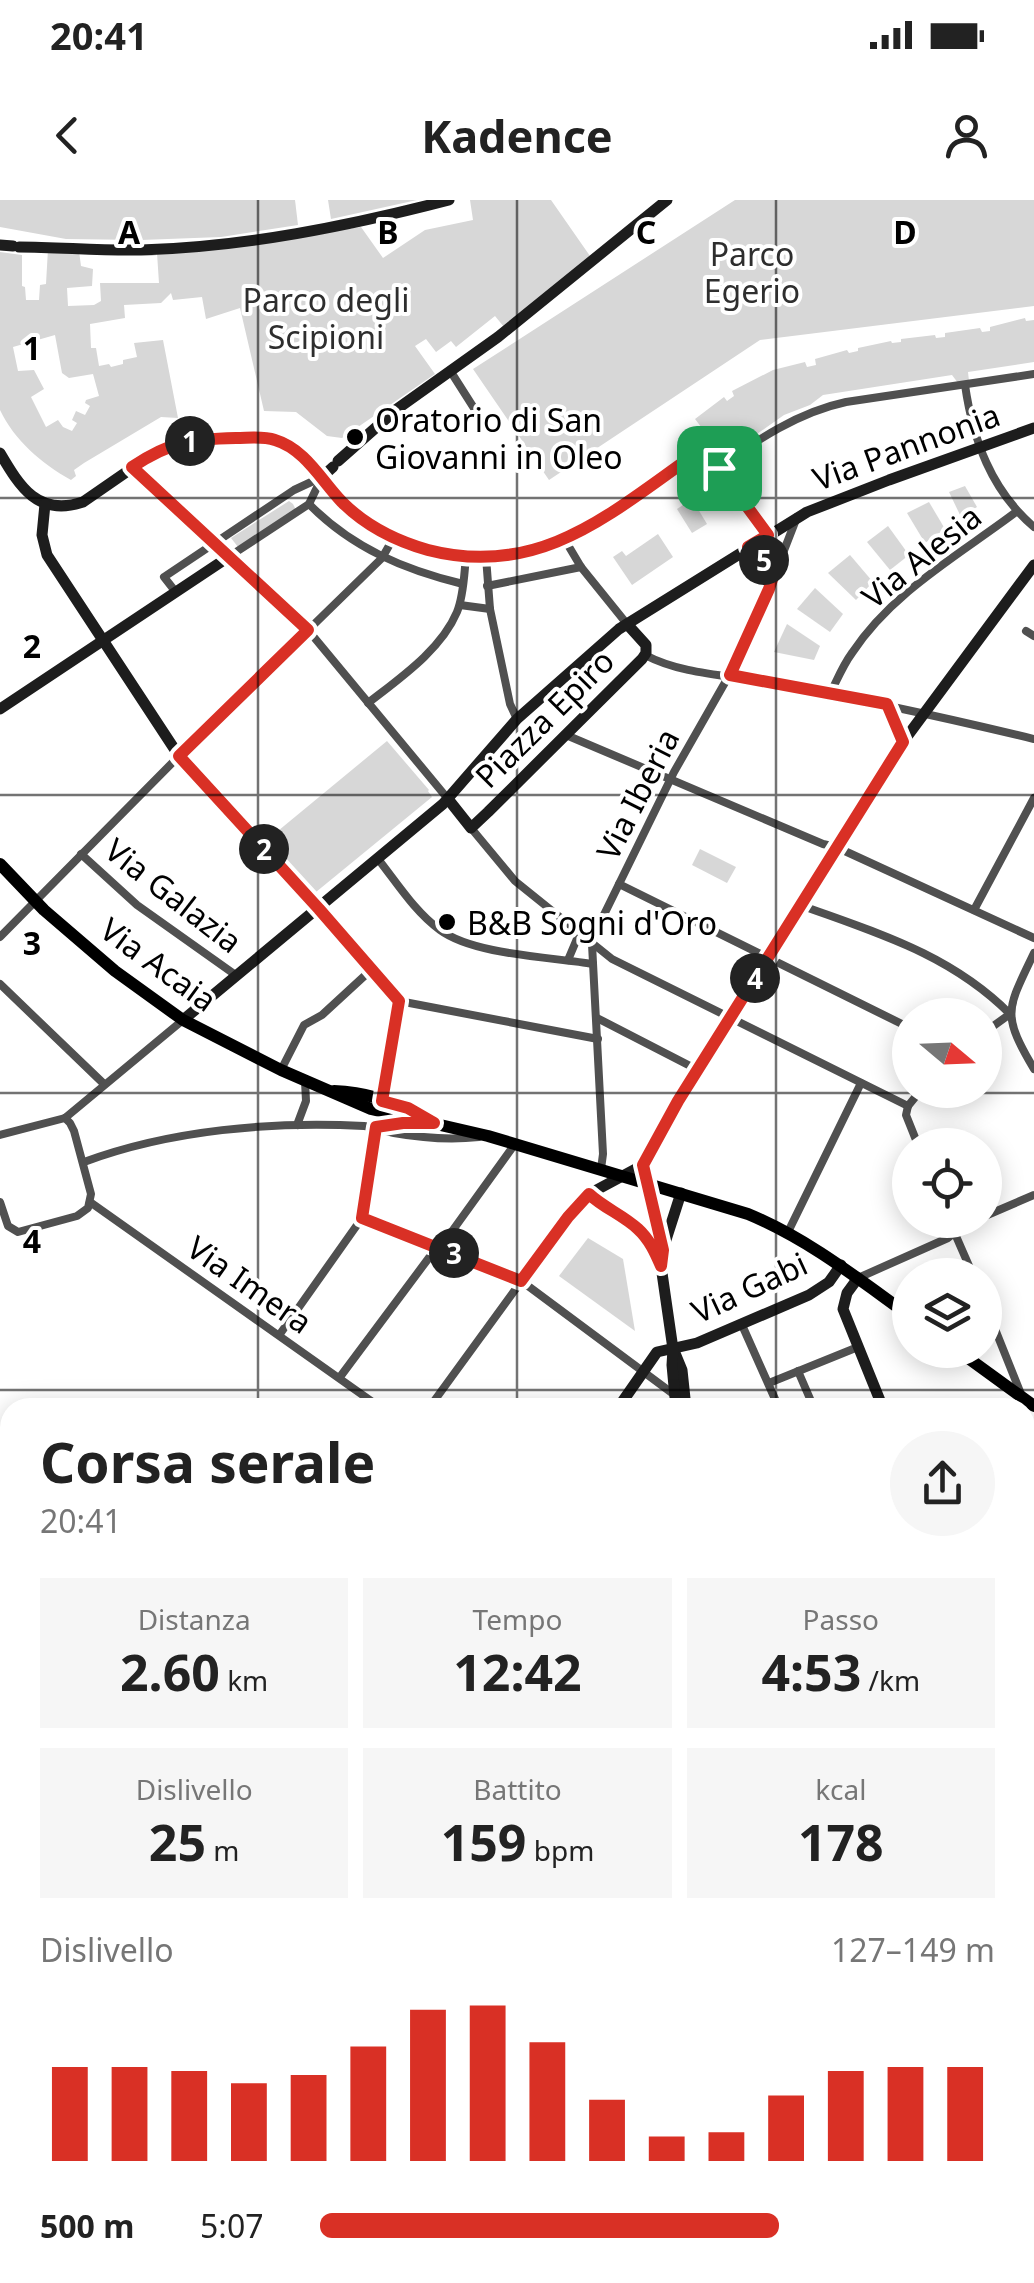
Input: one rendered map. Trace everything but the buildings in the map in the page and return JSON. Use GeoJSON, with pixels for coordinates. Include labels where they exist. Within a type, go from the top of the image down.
{"type":"FeatureCollection","features":[{"type":"Feature","properties":{"kind":"main road","name":"Via Acaia"},"geometry":{"type":"LineString","coordinates":[[0,864],[35,902],[115,971],[182,1020],[332,1091]]}},
{"type":"Feature","properties":{"kind":"main road"},"geometry":{"type":"LineString","coordinates":[[332,1091],[352,1092],[408,1108],[434,1123]]}},
{"type":"Feature","properties":{"kind":"main road"},"geometry":{"type":"LineString","coordinates":[[332,1091],[372,1109],[488,1136],[742,1212],[788,1232],[892,1303]]}},
{"type":"Feature","properties":{"kind":"main road"},"geometry":{"type":"LineString","coordinates":[[982,1368],[1021,1398]]}},
{"type":"Feature","properties":{"kind":"street"},"geometry":{"type":"LineString","coordinates":[[10,246],[120,250],[210,245],[364,220],[449,200]]}},
{"type":"Feature","properties":{"kind":"street"},"geometry":{"type":"LineString","coordinates":[[175,592],[164,578],[285,496],[322,477],[397,409],[498,338],[667,200]]}},
{"type":"Feature","properties":{"kind":"street"},"geometry":{"type":"LineString","coordinates":[[451,372],[486,427]]}},
{"type":"Feature","properties":{"kind":"street"},"geometry":{"type":"LineString","coordinates":[[719,468],[773,432],[824,408],[1034,374]]}},
{"type":"Feature","properties":{"kind":"street"},"geometry":{"type":"LineString","coordinates":[[964,385],[980,447],[1000,491],[1034,527]]}},
{"type":"Feature","properties":{"kind":"street","name":"Via Pannonia"},"geometry":{"type":"LineString","coordinates":[[627,624],[797,517],[1034,428]]}},
{"type":"Feature","properties":{"kind":"street"},"geometry":{"type":"LineString","coordinates":[[0,453],[30,496],[44,504],[70,506],[161,449],[180,442],[269,438],[294,450],[348,508],[394,538],[435,552],[486,557],[527,552],[565,540],[704,448],[768,535]]}},
{"type":"Feature","properties":{"kind":"street"},"geometry":{"type":"LineString","coordinates":[[0,1135],[65,1118],[448,799],[308,630],[132,467]]}},
{"type":"Feature","properties":{"kind":"street"},"geometry":{"type":"LineString","coordinates":[[0,709],[298,512],[308,504],[322,477]]}},
{"type":"Feature","properties":{"kind":"street"},"geometry":{"type":"LineString","coordinates":[[285,496],[296,501],[298,512]]}},
{"type":"Feature","properties":{"kind":"street"},"geometry":{"type":"LineString","coordinates":[[44,504],[45,551],[179,756],[399,1001],[598,1038]]}},
{"type":"Feature","properties":{"kind":"street"},"geometry":{"type":"LineString","coordinates":[[308,504],[350,539],[382,558],[463,584]]}},
{"type":"Feature","properties":{"kind":"street","name":"Via Alesia"},"geometry":{"type":"LineString","coordinates":[[830,694],[853,651],[895,604],[1016,512]]}},
{"type":"Feature","properties":{"kind":"street","name":"Via Iberia"},"geometry":{"type":"LineString","coordinates":[[593,941],[670,779],[730,675],[797,517]]}},
{"type":"Feature","properties":{"kind":"street"},"geometry":{"type":"LineString","coordinates":[[0,937],[382,558],[394,538]]}},
{"type":"Feature","properties":{"kind":"street"},"geometry":{"type":"LineString","coordinates":[[565,540],[581,567],[627,624]]}},
{"type":"Feature","properties":{"kind":"street"},"geometry":{"type":"LineString","coordinates":[[748,547],[775,570]]}},
{"type":"Feature","properties":{"kind":"street"},"geometry":{"type":"LineString","coordinates":[[368,703],[427,654],[455,617],[466,556]]}},
{"type":"Feature","properties":{"kind":"street"},"geometry":{"type":"LineString","coordinates":[[486,557],[490,609],[510,704],[517,719]]}},
{"type":"Feature","properties":{"kind":"street"},"geometry":{"type":"LineString","coordinates":[[589,1194],[643,1165],[903,742],[1034,565]]}},
{"type":"Feature","properties":{"kind":"street"},"geometry":{"type":"LineString","coordinates":[[488,586],[581,567]]}},
{"type":"Feature","properties":{"kind":"street"},"geometry":{"type":"LineString","coordinates":[[460,605],[490,609]]}},
{"type":"Feature","properties":{"kind":"street","name":"Piazza Epiro"},"geometry":{"type":"LineString","coordinates":[[627,624],[644,641],[645,656],[471,828],[448,799],[517,719],[627,624]]}},
{"type":"Feature","properties":{"kind":"street"},"geometry":{"type":"LineString","coordinates":[[645,656],[668,666],[887,704],[1034,739]]}},
{"type":"Feature","properties":{"kind":"street"},"geometry":{"type":"LineString","coordinates":[[887,704],[903,742]]}},
{"type":"Feature","properties":{"kind":"street"},"geometry":{"type":"LineString","coordinates":[[566,734],[836,847],[1034,938]]}},
{"type":"Feature","properties":{"kind":"street"},"geometry":{"type":"LineString","coordinates":[[974,910],[1034,798]]}},
{"type":"Feature","properties":{"kind":"street"},"geometry":{"type":"LineString","coordinates":[[471,828],[515,881],[618,962],[892,1098]]}},
{"type":"Feature","properties":{"kind":"street","name":"Via Galazia"},"geometry":{"type":"LineString","coordinates":[[81,854],[152,917],[237,976]]}},
{"type":"Feature","properties":{"kind":"street"},"geometry":{"type":"LineString","coordinates":[[378,859],[424,916],[448,936],[477,946],[593,967]]}},
{"type":"Feature","properties":{"kind":"street"},"geometry":{"type":"LineString","coordinates":[[619,884],[892,1019]]}},
{"type":"Feature","properties":{"kind":"street"},"geometry":{"type":"LineString","coordinates":[[800,905],[940,960],[1010,1014]]}},
{"type":"Feature","properties":{"kind":"street"},"geometry":{"type":"LineString","coordinates":[[563,959],[575,930]]}},
{"type":"Feature","properties":{"kind":"street"},"geometry":{"type":"LineString","coordinates":[[436,1398],[568,1217],[589,1194],[601,1169],[593,941]]}},
{"type":"Feature","properties":{"kind":"street"},"geometry":{"type":"LineString","coordinates":[[1034,953],[1014,995],[1010,1014],[1016,1036],[1034,1070]]}},
{"type":"Feature","properties":{"kind":"street"},"geometry":{"type":"LineString","coordinates":[[281,1070],[304,1025],[322,1015],[372,970]]}},
{"type":"Feature","properties":{"kind":"street"},"geometry":{"type":"LineString","coordinates":[[0,984],[104,1084]]}},
{"type":"Feature","properties":{"kind":"street"},"geometry":{"type":"LineString","coordinates":[[382,1101],[399,1001]]}},
{"type":"Feature","properties":{"kind":"street"},"geometry":{"type":"LineString","coordinates":[[1002,1020],[1010,1014]]}},
{"type":"Feature","properties":{"kind":"street"},"geometry":{"type":"LineString","coordinates":[[597,1018],[698,1070]]}},
{"type":"Feature","properties":{"kind":"street"},"geometry":{"type":"LineString","coordinates":[[296,1125],[306,1101],[305,1081]]}},
{"type":"Feature","properties":{"kind":"street"},"geometry":{"type":"LineString","coordinates":[[788,1232],[861,1083]]}},
{"type":"Feature","properties":{"kind":"street"},"geometry":{"type":"LineString","coordinates":[[0,1202],[8,1226],[20,1232],[86,1210],[90,1202],[84,1162],[74,1131],[65,1118]]}},
{"type":"Feature","properties":{"kind":"street"},"geometry":{"type":"LineString","coordinates":[[84,1162],[127,1148],[236,1130],[434,1123]]}},
{"type":"Feature","properties":{"kind":"street"},"geometry":{"type":"LineString","coordinates":[[376,1127],[446,1139],[488,1136]]}},
{"type":"Feature","properties":{"kind":"street"},"geometry":{"type":"LineString","coordinates":[[280,1334],[362,1218],[376,1127]]}},
{"type":"Feature","properties":{"kind":"street"},"geometry":{"type":"LineString","coordinates":[[340,1377],[515,1144]]}},
{"type":"Feature","properties":{"kind":"street"},"geometry":{"type":"LineString","coordinates":[[643,1165],[656,1223],[676,1398]]}},
{"type":"Feature","properties":{"kind":"street"},"geometry":{"type":"LineString","coordinates":[[659,1250],[682,1193]]}},
{"type":"Feature","properties":{"kind":"street"},"geometry":{"type":"LineString","coordinates":[[589,1194],[632,1224],[659,1250]]}},
{"type":"Feature","properties":{"kind":"street"},"geometry":{"type":"LineString","coordinates":[[1002,1209],[1034,1195]]}},
{"type":"Feature","properties":{"kind":"street","name":"Via Imera"},"geometry":{"type":"LineString","coordinates":[[90,1202],[368,1398]]}},
{"type":"Feature","properties":{"kind":"street"},"geometry":{"type":"LineString","coordinates":[[632,1224],[666,1222],[674,1216]]}},
{"type":"Feature","properties":{"kind":"street"},"geometry":{"type":"LineString","coordinates":[[362,1218],[521,1281],[672,1398]]}},
{"type":"Feature","properties":{"kind":"street"},"geometry":{"type":"LineString","coordinates":[[843,1308],[846,1292],[858,1278],[948,1238]]}},
{"type":"Feature","properties":{"kind":"street","name":"Via Gabi"},"geometry":{"type":"LineString","coordinates":[[625,1398],[657,1352],[742,1325],[810,1295],[829,1282],[841,1265]]}},
{"type":"Feature","properties":{"kind":"street"},"geometry":{"type":"LineString","coordinates":[[810,1295],[831,1294],[837,1298],[878,1398]]}},
{"type":"Feature","properties":{"kind":"street"},"geometry":{"type":"LineString","coordinates":[[742,1325],[774,1398]]}},
{"type":"Feature","properties":{"kind":"street"},"geometry":{"type":"LineString","coordinates":[[1002,1342],[1027,1398]]}},
{"type":"Feature","properties":{"kind":"street"},"geometry":{"type":"LineString","coordinates":[[768,1384],[858,1346]]}},
{"type":"Feature","properties":{"kind":"street"},"geometry":{"type":"LineString","coordinates":[[673,1349],[682,1370],[685,1398]]}},
{"type":"Feature","properties":{"kind":"street"},"geometry":{"type":"LineString","coordinates":[[798,1372],[810,1398]]}},
{"type":"Feature","properties":{"kind":"green space"},"geometry":{"type":"Polygon","coordinates":[[[0,200],[295,200],[298,225],[221,237],[66,239],[0,227],[0,200]]]}},
{"type":"Feature","properties":{"kind":"green space"},"geometry":{"type":"Polygon","coordinates":[[[328,200],[417,200],[331,219],[328,200]]]}},
{"type":"Feature","properties":{"kind":"green space","name":"Parco degli Scipioni"},"geometry":{"type":"Polygon","coordinates":[[[470,200],[551,200],[590,256],[504,327],[495,316],[456,347],[451,341],[436,352],[426,339],[415,346],[435,374],[342,438],[327,436],[296,412],[264,411],[240,308],[206,319],[202,297],[173,300],[171,293],[161,303],[124,305],[125,318],[90,324],[91,348],[96,348],[99,366],[111,367],[137,357],[134,343],[163,340],[178,418],[161,417],[74,470],[76,476],[71,480],[30,450],[0,410],[0,252],[22,255],[26,300],[39,300],[40,285],[46,284],[48,249],[79,251],[81,266],[93,269],[92,286],[67,288],[68,306],[94,305],[101,301],[100,283],[159,283],[157,253],[361,227],[383,258],[425,230],[473,220],[470,200]],[[55,335],[13,347],[18,371],[34,370],[44,389],[31,397],[46,427],[58,420],[72,431],[77,423],[72,420],[76,411],[85,415],[90,406],[86,400],[99,396],[93,374],[69,378],[62,373],[55,335]]]}},
{"type":"Feature","properties":{"kind":"green space","name":"Parco Egerio"},"geometry":{"type":"Polygon","coordinates":[[[735,200],[1034,200],[1034,306],[760,340],[549,480],[473,369],[735,200]]]}},
{"type":"Feature","properties":{"kind":"green space"},"geometry":{"type":"Polygon","coordinates":[[[1025,318],[1034,320],[1034,362],[968,372],[969,381],[958,383],[952,375],[823,395],[784,415],[724,457],[695,419],[724,397],[727,401],[734,396],[732,391],[773,370],[805,362],[807,367],[816,365],[815,359],[901,339],[945,337],[945,333],[980,328],[982,332],[990,331],[990,327],[1025,318]]]}},
{"type":"Feature","properties":{"kind":"green space"},"geometry":{"type":"Polygon","coordinates":[[[965,486],[977,507],[961,517],[949,492],[965,486]]]}},
{"type":"Feature","properties":{"kind":"green space"},"geometry":{"type":"Polygon","coordinates":[[[692,499],[707,524],[692,533],[677,509],[692,499]]]}},
{"type":"Feature","properties":{"kind":"green space"},"geometry":{"type":"Polygon","coordinates":[[[289,501],[296,510],[238,547],[231,538],[289,501]]]}},
{"type":"Feature","properties":{"kind":"green space"},"geometry":{"type":"Polygon","coordinates":[[[929,502],[945,529],[925,543],[907,513],[929,502]]]}},
{"type":"Feature","properties":{"kind":"green space"},"geometry":{"type":"Polygon","coordinates":[[[888,526],[909,555],[890,570],[867,542],[888,526]]]}},
{"type":"Feature","properties":{"kind":"green space"},"geometry":{"type":"Polygon","coordinates":[[[658,534],[673,557],[632,585],[613,557],[622,551],[626,556],[658,534]]]}},
{"type":"Feature","properties":{"kind":"green space"},"geometry":{"type":"Polygon","coordinates":[[[850,555],[873,582],[856,600],[828,573],[850,555]]]}},
{"type":"Feature","properties":{"kind":"green space"},"geometry":{"type":"Polygon","coordinates":[[[815,588],[843,614],[830,632],[797,609],[815,588]]]}},
{"type":"Feature","properties":{"kind":"green space"},"geometry":{"type":"Polygon","coordinates":[[[787,624],[820,646],[814,660],[774,652],[787,624]]]}},
{"type":"Feature","properties":{"kind":"green space"},"geometry":{"type":"Polygon","coordinates":[[[387,741],[432,797],[316,892],[267,840],[387,741]]]}},
{"type":"Feature","properties":{"kind":"green space"},"geometry":{"type":"Polygon","coordinates":[[[700,849],[736,867],[727,883],[692,865],[700,849]]]}},
{"type":"Feature","properties":{"kind":"green space"},"geometry":{"type":"Polygon","coordinates":[[[588,1238],[623,1259],[635,1331],[559,1276],[588,1238]]]}},
{"type":"Feature","properties":{"kind":"place","name":"Oratorio di San Giovanni in Oleo"},"geometry":{"type":"Point","coordinates":[355,437]}},
{"type":"Feature","properties":{"kind":"place","name":"B&B Sogni d'Oro"},"geometry":{"type":"Point","coordinates":[447,922]}},
{"type":"Feature","properties":{"kind":"route"},"geometry":{"type":"LineString","coordinates":[[269,438],[302,456],[341,501],[382,532],[435,552],[486,557],[536,550],[578,534],[704,448],[719,468],[768,535],[748,547],[775,570],[730,675],[887,704],[903,742],[678,1101],[643,1165],[663,1250],[661,1266],[652,1246],[632,1224],[589,1194],[521,1281],[362,1218],[376,1127],[434,1123],[408,1108],[382,1101],[399,1001],[179,756],[308,630],[132,467],[172,444],[269,438]]}}]}
